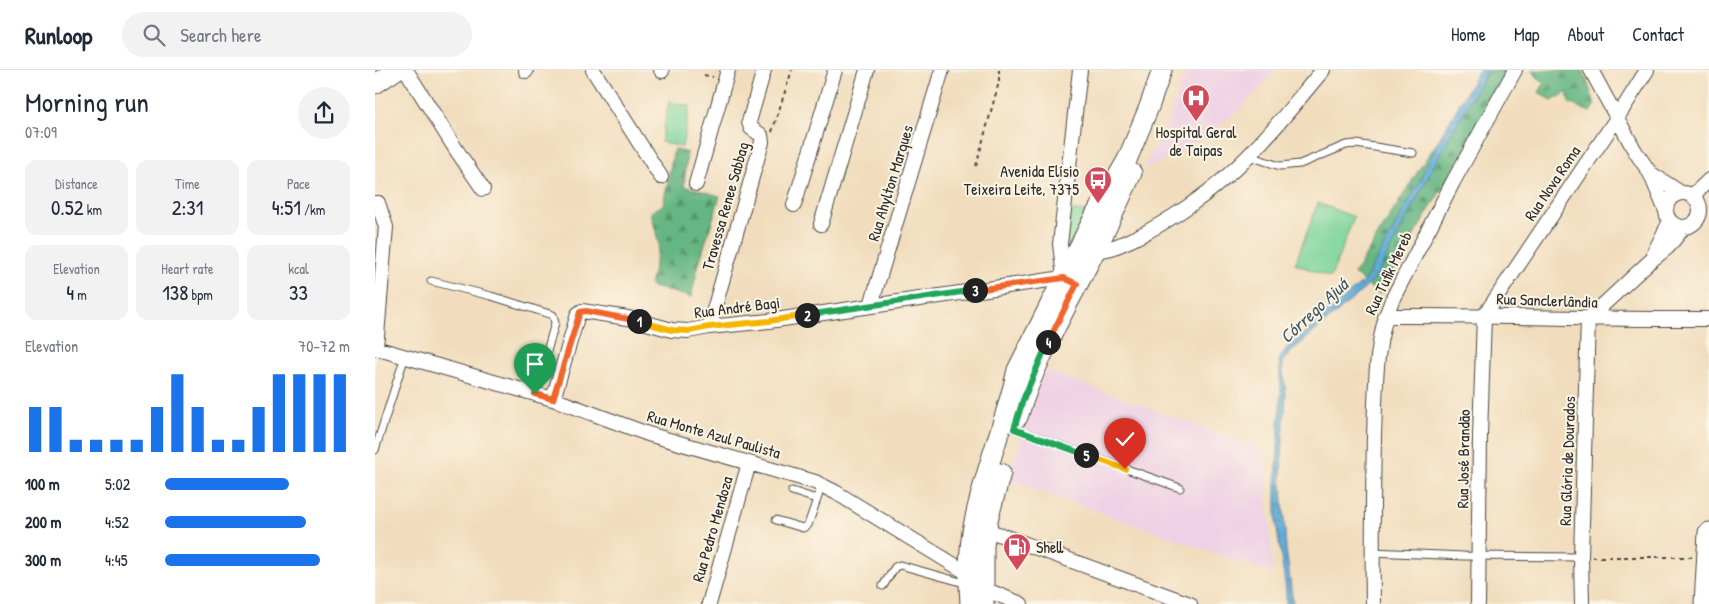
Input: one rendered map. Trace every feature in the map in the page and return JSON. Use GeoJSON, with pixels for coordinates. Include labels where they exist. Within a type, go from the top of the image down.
{"type":"FeatureCollection","features":[{"type":"Feature","properties":{"kind":"main road"},"geometry":{"type":"LineString","coordinates":[[375,84],[396,70]]}},
{"type":"Feature","properties":{"kind":"main road"},"geometry":{"type":"LineString","coordinates":[[1132,161],[1162,70]]}},
{"type":"Feature","properties":{"kind":"main road"},"geometry":{"type":"LineString","coordinates":[[979,527],[1023,400],[1071,281],[1166,96],[1174,70]]}},
{"type":"Feature","properties":{"kind":"main road"},"geometry":{"type":"LineString","coordinates":[[970,604],[976,588],[983,546],[979,527],[1017,370],[1048,307],[1071,281]]}},
{"type":"Feature","properties":{"kind":"main road"},"geometry":{"type":"LineString","coordinates":[[1705,604],[1709,533]]}},
{"type":"Feature","properties":{"kind":"street"},"geometry":{"type":"LineString","coordinates":[[406,70],[483,189]]}},
{"type":"Feature","properties":{"kind":"street"},"geometry":{"type":"LineString","coordinates":[[593,70],[661,177]]}},
{"type":"Feature","properties":{"kind":"street"},"geometry":{"type":"LineString","coordinates":[[696,184],[728,70]]}},
{"type":"Feature","properties":{"kind":"street","name":"Travessa Renee Sabbag"},"geometry":{"type":"LineString","coordinates":[[709,327],[762,140],[759,133],[750,126],[749,122],[764,70]]}},
{"type":"Feature","properties":{"kind":"street"},"geometry":{"type":"LineString","coordinates":[[794,205],[835,70]]}},
{"type":"Feature","properties":{"kind":"street"},"geometry":{"type":"LineString","coordinates":[[821,224],[867,70]]}},
{"type":"Feature","properties":{"kind":"street","name":"Rua Ahylton Marques"},"geometry":{"type":"LineString","coordinates":[[871,305],[942,70]]}},
{"type":"Feature","properties":{"kind":"street"},"geometry":{"type":"LineString","coordinates":[[1071,281],[1060,244],[1080,70]]}},
{"type":"Feature","properties":{"kind":"street"},"geometry":{"type":"LineString","coordinates":[[1088,248],[1111,248],[1126,242],[1167,219],[1211,189],[1249,156],[1323,70]]}},
{"type":"Feature","properties":{"kind":"street","name":"Rua Tufik Mereb"},"geometry":{"type":"LineString","coordinates":[[1373,604],[1372,552],[1377,359],[1385,316],[1453,182],[1515,70]]}},
{"type":"Feature","properties":{"kind":"street"},"geometry":{"type":"LineString","coordinates":[[1591,70],[1650,173],[1668,216],[1676,226],[1684,227],[1693,224],[1709,193]]}},
{"type":"Feature","properties":{"kind":"street","name":"Rua Nova Roma"},"geometry":{"type":"LineString","coordinates":[[1485,316],[1647,70]]}},
{"type":"Feature","properties":{"kind":"street"},"geometry":{"type":"LineString","coordinates":[[1650,173],[1686,194],[1699,204],[1700,210]]}},
{"type":"Feature","properties":{"kind":"street"},"geometry":{"type":"LineString","coordinates":[[1648,262],[1662,241],[1668,216],[1668,201],[1671,197],[1686,194],[1709,180]]}},
{"type":"Feature","properties":{"kind":"street"},"geometry":{"type":"LineString","coordinates":[[375,203],[378,203],[386,227],[379,258],[376,348]]}},
{"type":"Feature","properties":{"kind":"street"},"geometry":{"type":"LineString","coordinates":[[1588,319],[1648,262],[1668,247],[1684,227]]}},
{"type":"Feature","properties":{"kind":"street","name":"Rua André Bagi"},"geometry":{"type":"LineString","coordinates":[[553,399],[578,314],[582,311],[628,318],[679,331],[696,330],[871,305],[1071,281]]}},
{"type":"Feature","properties":{"kind":"street","name":"Rua Sanclerlândia"},"geometry":{"type":"LineString","coordinates":[[1385,316],[1709,319]]}},
{"type":"Feature","properties":{"kind":"street","name":"Rua José Brandão"},"geometry":{"type":"LineString","coordinates":[[1478,604],[1485,316]]}},
{"type":"Feature","properties":{"kind":"street","name":"Rua Glória de Dourados"},"geometry":{"type":"LineString","coordinates":[[1581,604],[1588,319]]}},
{"type":"Feature","properties":{"kind":"street","name":"Rua Monte Azul Paulista"},"geometry":{"type":"LineString","coordinates":[[376,348],[553,399],[622,425],[822,485],[976,588],[1021,604]]}},
{"type":"Feature","properties":{"kind":"street","name":"Rua Pedro Mendoza"},"geometry":{"type":"LineString","coordinates":[[709,604],[753,464]]}},
{"type":"Feature","properties":{"kind":"street","name":"Rua Pedro Mendoza"},"geometry":{"type":"LineString","coordinates":[[716,604],[753,464]]}},
{"type":"Feature","properties":{"kind":"street"},"geometry":{"type":"LineString","coordinates":[[979,527],[1190,604]]}},
{"type":"Feature","properties":{"kind":"lane"},"geometry":{"type":"LineString","coordinates":[[1249,156],[1280,166],[1300,164],[1346,145],[1356,144],[1413,152]]}},
{"type":"Feature","properties":{"kind":"lane"},"geometry":{"type":"LineString","coordinates":[[431,281],[491,296],[553,315],[555,323],[535,394]]}},
{"type":"Feature","properties":{"kind":"lane"},"geometry":{"type":"LineString","coordinates":[[375,450],[405,356]]}},
{"type":"Feature","properties":{"kind":"lane"},"geometry":{"type":"LineString","coordinates":[[1014,429],[1180,488]]}},
{"type":"Feature","properties":{"kind":"lane"},"geometry":{"type":"LineString","coordinates":[[776,520],[803,528],[808,525],[822,485]]}},
{"type":"Feature","properties":{"kind":"lane"},"geometry":{"type":"LineString","coordinates":[[792,491],[816,499]]}},
{"type":"Feature","properties":{"kind":"lane"},"geometry":{"type":"LineString","coordinates":[[1372,552],[1581,557]]}},
{"type":"Feature","properties":{"kind":"lane"},"geometry":{"type":"LineString","coordinates":[[883,586],[895,568],[900,565],[976,588]]}},
{"type":"Feature","properties":{"kind":"path"},"geometry":{"type":"LineString","coordinates":[[762,140],[775,128],[791,70]]}},
{"type":"Feature","properties":{"kind":"path"},"geometry":{"type":"LineString","coordinates":[[976,166],[999,82],[999,70]]}},
{"type":"Feature","properties":{"kind":"path"},"geometry":{"type":"LineString","coordinates":[[1581,557],[1707,558]]}},
{"type":"Feature","properties":{"kind":"shaded area","name":"Hospital Geral de Taipas"},"geometry":{"type":"Polygon","coordinates":[[[1186,70],[1276,70],[1238,111],[1207,135],[1176,155],[1143,169],[1164,133],[1186,70]]]}},
{"type":"Feature","properties":{"kind":"shaded area"},"geometry":{"type":"Polygon","coordinates":[[[1045,370],[1264,450],[1273,574],[1007,479],[1045,370]]]}},
{"type":"Feature","properties":{"kind":"green space"},"geometry":{"type":"Polygon","coordinates":[[[1490,70],[1513,70],[1379,294],[1354,274],[1427,157],[1490,70]]]}},
{"type":"Feature","properties":{"kind":"green space"},"geometry":{"type":"Polygon","coordinates":[[[1531,70],[1583,70],[1595,104],[1590,112],[1569,103],[1567,92],[1552,101],[1539,92],[1544,84],[1531,70]]]}},
{"type":"Feature","properties":{"kind":"green space"},"geometry":{"type":"Polygon","coordinates":[[[669,102],[690,106],[682,147],[661,142],[669,102]]]}},
{"type":"Feature","properties":{"kind":"green space"},"geometry":{"type":"Polygon","coordinates":[[[674,149],[687,153],[684,186],[720,196],[699,263],[691,297],[650,286],[659,245],[651,212],[663,205],[674,149]]]}},
{"type":"Feature","properties":{"kind":"green space"},"geometry":{"type":"Polygon","coordinates":[[[1318,203],[1354,217],[1331,277],[1295,264],[1318,203]]]}},
{"type":"Feature","properties":{"kind":"green space"},"geometry":{"type":"Polygon","coordinates":[[[1064,210],[1098,213],[1064,281],[1064,210]]]}},
{"type":"Feature","properties":{"kind":"water"},"geometry":{"type":"Polygon","coordinates":[[[1479,70],[1488,70],[1440,154],[1376,277],[1294,349],[1282,362],[1286,393],[1281,471],[1286,548],[1293,604],[1286,604],[1286,590],[1276,523],[1281,391],[1279,359],[1286,349],[1365,280],[1418,185],[1438,141],[1479,70]]]}},
{"type":"Feature","properties":{"kind":"place","name":"Hospital Geral de Taipas"},"geometry":{"type":"Point","coordinates":[1196,122]}},
{"type":"Feature","properties":{"kind":"place","name":"Avenida Elísio Teixeira Leite, 7375"},"geometry":{"type":"Point","coordinates":[1098,204]}},
{"type":"Feature","properties":{"kind":"place","name":"Shell"},"geometry":{"type":"Point","coordinates":[1017,571]}},
{"type":"Feature","properties":{"kind":"route"},"geometry":{"type":"LineString","coordinates":[[535,394],[553,399],[578,314],[582,311],[628,318],[672,330],[689,331],[1064,278],[1077,284],[1046,345],[1023,400],[1014,429],[1125,469]]}},
{"type":"Feature","properties":{"kind":"water label","name":"Córrego Ajuá"},"geometry":{"type":"Point","coordinates":[1314,311]}}]}
